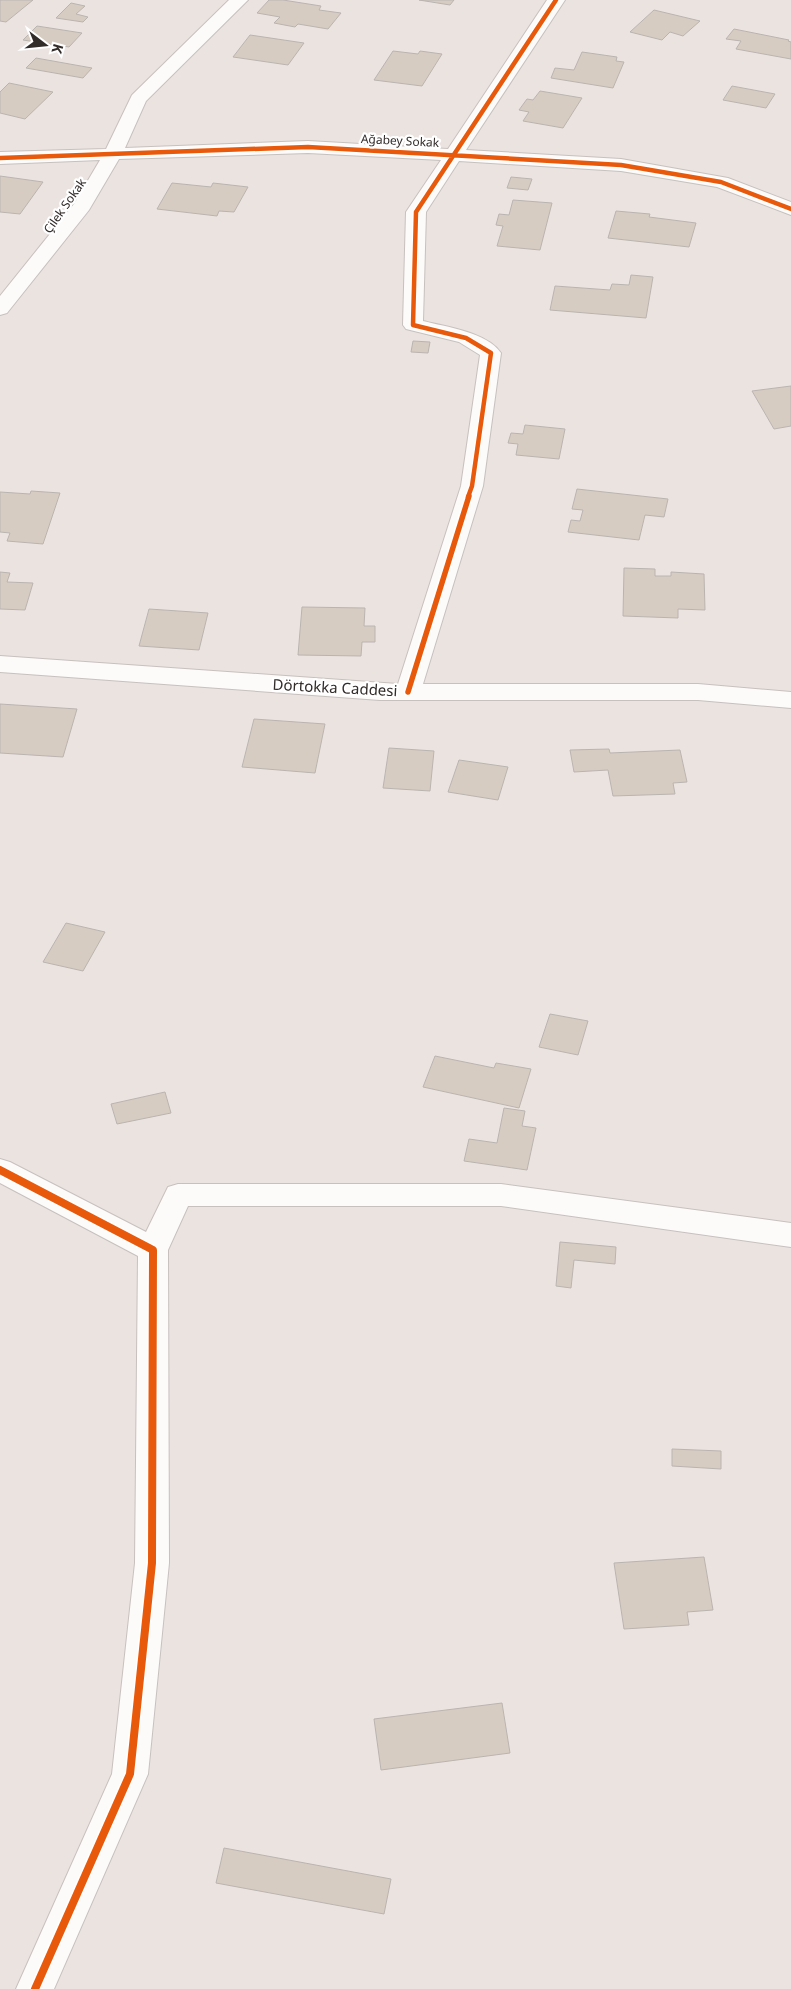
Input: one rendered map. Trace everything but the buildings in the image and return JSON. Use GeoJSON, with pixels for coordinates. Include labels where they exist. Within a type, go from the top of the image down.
{"type":"FeatureCollection","features":[{"type":"Feature","properties":{"kind":"street","name":"Çilek Sokak"},"geometry":{"type":"LineString","coordinates":[[0,309],[82,206],[113,154],[138,99],[239,0]]}},
{"type":"Feature","properties":{"kind":"street"},"geometry":{"type":"LineString","coordinates":[[408,692],[472,486],[491,354],[466,338],[412,324],[416,212],[556,0]]}},
{"type":"Feature","properties":{"kind":"street","name":"Ağabey Sokak"},"geometry":{"type":"LineString","coordinates":[[0,158],[308,147],[621,165],[721,182],[790,208]]}},
{"type":"Feature","properties":{"kind":"street","name":"Dörtokka Caddesi"},"geometry":{"type":"LineString","coordinates":[[0,664],[370,691],[698,692],[791,700]]}},
{"type":"Feature","properties":{"kind":"street"},"geometry":{"type":"LineString","coordinates":[[0,1170],[6,1171],[153,1250]]}},
{"type":"Feature","properties":{"kind":"street"},"geometry":{"type":"LineString","coordinates":[[35,1989],[130,1774],[152,1563],[153,1250],[178,1195],[501,1195],[791,1235]]}},
{"type":"Feature","properties":{"kind":"cycle path"},"geometry":{"type":"LineString","coordinates":[[408,692],[472,486],[491,353],[466,338],[413,325],[416,212],[556,0]]}},
{"type":"Feature","properties":{"kind":"cycle path"},"geometry":{"type":"LineString","coordinates":[[0,158],[308,147],[621,165],[721,182],[791,209]]}},
{"type":"Feature","properties":{"kind":"cycle path"},"geometry":{"type":"LineString","coordinates":[[0,1170],[153,1250],[152,1563],[130,1774],[35,1989]]}}]}
